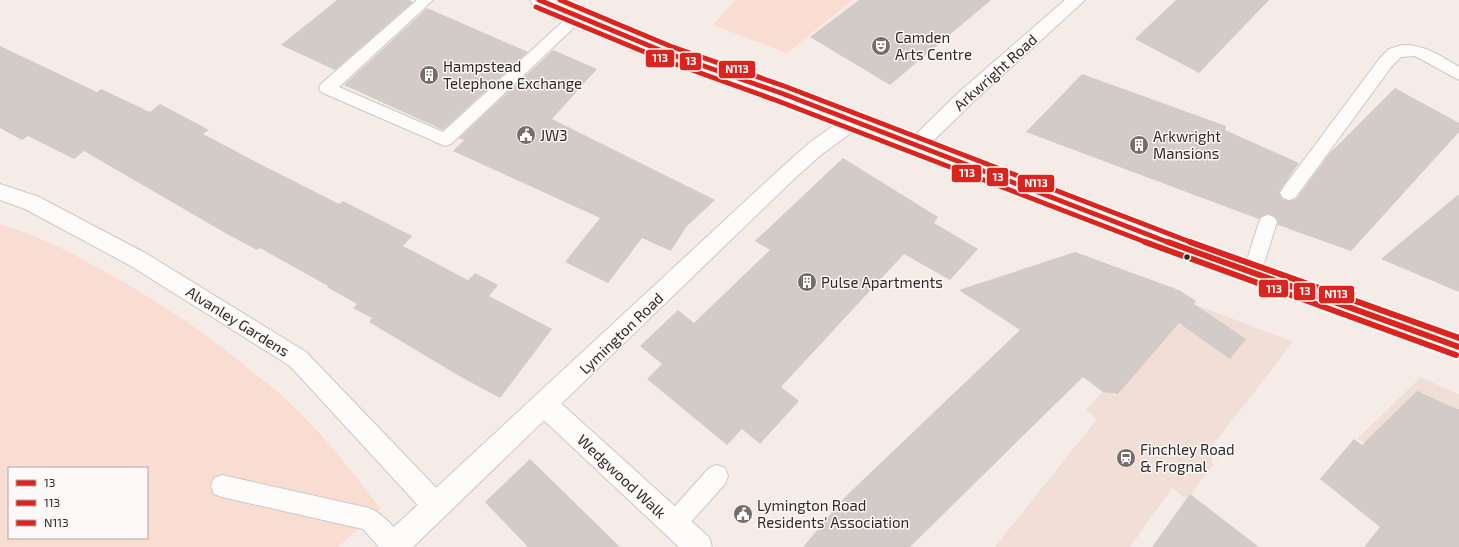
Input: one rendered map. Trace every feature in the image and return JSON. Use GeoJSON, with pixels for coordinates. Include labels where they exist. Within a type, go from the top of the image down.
{"type":"FeatureCollection","features":[{"type":"Feature","properties":{"kind":"main road"},"geometry":{"type":"LineString","coordinates":[[539,0],[667,53],[917,145],[974,169],[1252,273],[1459,347]]}},
{"type":"Feature","properties":{"kind":"main road","name":"Arkwright Road"},"geometry":{"type":"LineString","coordinates":[[917,145],[965,98],[1076,0]]}},
{"type":"Feature","properties":{"kind":"main road","name":"Lymington Road"},"geometry":{"type":"LineString","coordinates":[[393,547],[793,169],[815,149],[852,122]]}},
{"type":"Feature","properties":{"kind":"main road","name":"Alvanley Gardens"},"geometry":{"type":"LineString","coordinates":[[0,192],[32,203],[139,260],[298,358],[436,506]]}},
{"type":"Feature","properties":{"kind":"main road","name":"Wedgwood Walk"},"geometry":{"type":"LineString","coordinates":[[545,405],[699,547]]}},
{"type":"Feature","properties":{"kind":"lane"},"geometry":{"type":"LineString","coordinates":[[426,0],[327,88],[445,140],[577,17]]}},
{"type":"Feature","properties":{"kind":"lane"},"geometry":{"type":"LineString","coordinates":[[1289,193],[1386,62],[1396,52],[1412,50],[1421,52],[1459,74]]}},
{"type":"Feature","properties":{"kind":"lane"},"geometry":{"type":"LineString","coordinates":[[1252,273],[1268,222]]}},
{"type":"Feature","properties":{"kind":"lane"},"geometry":{"type":"LineString","coordinates":[[674,524],[717,476]]}},
{"type":"Feature","properties":{"kind":"lane"},"geometry":{"type":"LineString","coordinates":[[222,486],[369,519],[393,547]]}},
{"type":"Feature","properties":{"kind":"shaded area"},"geometry":{"type":"Polygon","coordinates":[[[735,0],[853,0],[787,53],[713,25],[735,0]]]}},
{"type":"Feature","properties":{"kind":"shaded area"},"geometry":{"type":"Polygon","coordinates":[[[0,224],[46,241],[75,255],[170,310],[219,345],[289,402],[339,456],[380,509],[338,547],[0,547],[0,224]]]}},
{"type":"Feature","properties":{"kind":"shaded area"},"geometry":{"type":"Polygon","coordinates":[[[1194,304],[1293,342],[1210,449],[1213,465],[1187,499],[1172,488],[1130,547],[995,547],[1097,419],[1086,410],[1105,389],[1115,396],[1194,304]]]}},
{"type":"Feature","properties":{"kind":"shaded area"},"geometry":{"type":"Polygon","coordinates":[[[1421,377],[1459,395],[1459,483],[1357,439],[1421,377]]]}},
{"type":"Feature","properties":{"kind":"building"},"geometry":{"type":"Polygon","coordinates":[[[337,0],[409,0],[413,2],[335,70],[281,45],[337,0]]]}},
{"type":"Feature","properties":{"kind":"building","name":"Camden Arts Centre"},"geometry":{"type":"Polygon","coordinates":[[[859,0],[991,0],[890,85],[810,37],[859,0]]]}},
{"type":"Feature","properties":{"kind":"building"},"geometry":{"type":"Polygon","coordinates":[[[1176,0],[1269,0],[1199,73],[1135,39],[1176,0]]]}},
{"type":"Feature","properties":{"kind":"building","name":"Hampstead Telephone Exchange"},"geometry":{"type":"Polygon","coordinates":[[[427,8],[528,52],[443,130],[344,85],[427,8]]]}},
{"type":"Feature","properties":{"kind":"building"},"geometry":{"type":"Polygon","coordinates":[[[0,46],[97,92],[101,89],[150,112],[160,104],[209,130],[203,134],[256,162],[339,204],[343,201],[412,236],[403,246],[468,280],[475,273],[498,285],[489,296],[552,329],[500,398],[461,377],[369,322],[372,318],[353,308],[357,304],[327,287],[328,286],[260,248],[257,250],[227,234],[84,151],[74,159],[28,136],[22,140],[0,128],[0,46]]]}},
{"type":"Feature","properties":{"kind":"building","name":"JW3"},"geometry":{"type":"Polygon","coordinates":[[[553,50],[597,69],[552,119],[715,200],[686,227],[671,251],[642,238],[608,283],[565,262],[600,218],[453,151],[464,140],[459,138],[553,50]]]}},
{"type":"Feature","properties":{"kind":"building"},"geometry":{"type":"Polygon","coordinates":[[[1082,74],[1226,126],[1225,130],[1299,163],[1279,192],[1282,199],[1289,201],[1296,199],[1329,154],[1395,88],[1459,123],[1459,132],[1351,251],[1278,225],[1278,221],[1274,216],[1268,214],[1259,219],[1026,132],[1082,74]]]}},
{"type":"Feature","properties":{"kind":"building","name":"Pulse Apartments"},"geometry":{"type":"Polygon","coordinates":[[[843,158],[938,217],[934,223],[978,249],[950,280],[904,254],[781,387],[799,401],[760,444],[742,429],[727,445],[647,379],[662,364],[640,346],[678,310],[694,323],[770,250],[755,241],[843,158]]]}},
{"type":"Feature","properties":{"kind":"building"},"geometry":{"type":"Polygon","coordinates":[[[1459,194],[1459,292],[1381,259],[1459,194]]]}},
{"type":"Feature","properties":{"kind":"building"},"geometry":{"type":"Polygon","coordinates":[[[1075,252],[1179,290],[1196,301],[1194,304],[1246,339],[1230,359],[1179,323],[1118,394],[1103,392],[1083,377],[910,547],[803,547],[844,498],[1020,330],[959,290],[1075,252]]]}},
{"type":"Feature","properties":{"kind":"building"},"geometry":{"type":"Polygon","coordinates":[[[1417,391],[1459,410],[1459,547],[1364,547],[1380,527],[1320,479],[1354,439],[1362,445],[1417,391]]]}},
{"type":"Feature","properties":{"kind":"building"},"geometry":{"type":"Polygon","coordinates":[[[530,459],[620,547],[528,547],[485,502],[530,459]]]}},
{"type":"Feature","properties":{"kind":"building"},"geometry":{"type":"Polygon","coordinates":[[[1190,494],[1259,547],[1152,547],[1190,494]]]}},
{"type":"Feature","properties":{"kind":"transit line","name":"13"},"geometry":{"type":"LineString","coordinates":[[539,0],[667,53],[781,93],[1145,234],[1459,347]]}},
{"type":"Feature","properties":{"kind":"transit line","name":"N113"},"geometry":{"type":"LineString","coordinates":[[560,0],[670,46],[784,86],[1148,227],[1459,338]]}},
{"type":"Feature","properties":{"kind":"transit line","name":"113"},"geometry":{"type":"LineString","coordinates":[[536,7],[664,60],[778,101],[1142,241],[1456,355]]}},
{"type":"Feature","properties":{"kind":"place","name":"Camden Arts Centre"},"geometry":{"type":"Point","coordinates":[881,46]}},
{"type":"Feature","properties":{"kind":"place","name":"Hampstead Telephone Exchange"},"geometry":{"type":"Point","coordinates":[429,75]}},
{"type":"Feature","properties":{"kind":"place","name":"JW3"},"geometry":{"type":"Point","coordinates":[526,135]}},
{"type":"Feature","properties":{"kind":"place","name":"Arkwright Mansions"},"geometry":{"type":"Point","coordinates":[1139,145]}},
{"type":"Feature","properties":{"kind":"place","name":"Pulse Apartments"},"geometry":{"type":"Point","coordinates":[807,282]}},
{"type":"Feature","properties":{"kind":"place","name":"Finchley Road & Frognal"},"geometry":{"type":"Point","coordinates":[1126,458]}},
{"type":"Feature","properties":{"kind":"place","name":"Lymington Road Residents' Association"},"geometry":{"type":"Point","coordinates":[743,514]}}]}
